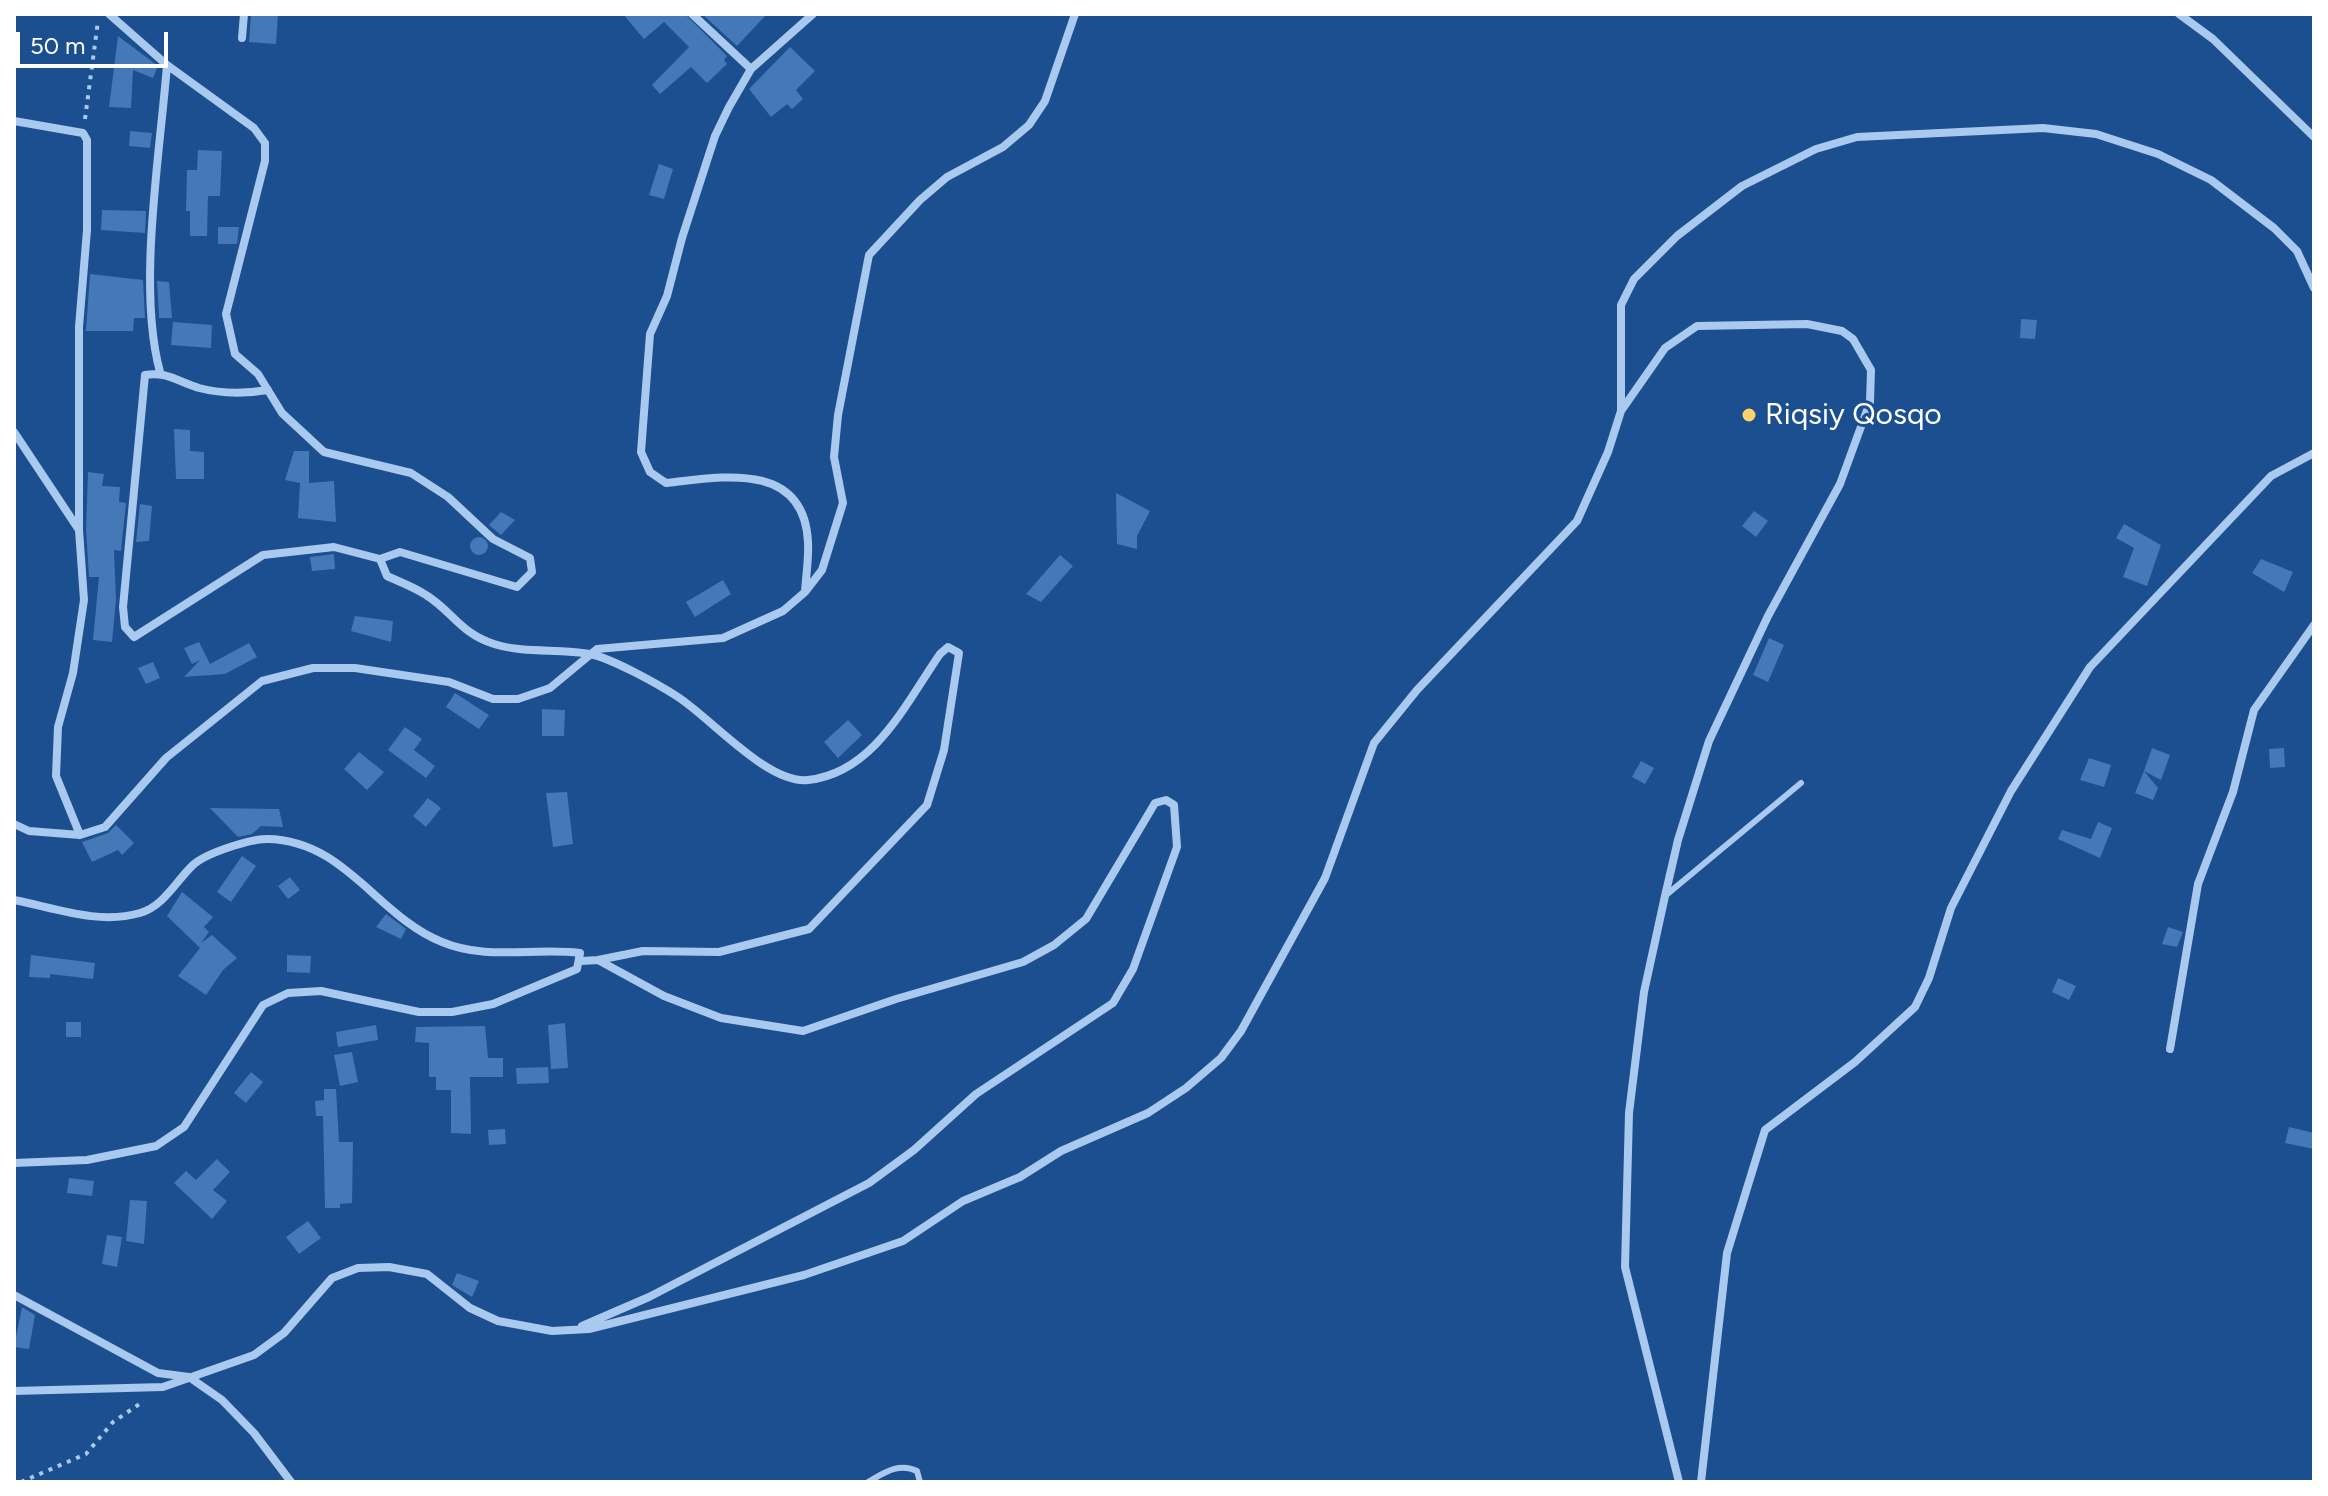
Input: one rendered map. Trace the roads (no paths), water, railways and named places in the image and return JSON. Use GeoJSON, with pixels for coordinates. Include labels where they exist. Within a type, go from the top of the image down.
{"type":"FeatureCollection","features":[{"type":"Feature","properties":{"kind":"street"},"geometry":{"type":"LineString","coordinates":[[109,14],[167,65],[254,128],[265,143],[265,161],[226,314],[235,354],[258,374],[268,390],[282,413],[324,452],[411,473],[448,497],[493,539],[530,558],[532,572],[517,587],[400,552],[380,559],[334,547],[263,555],[134,637],[125,627],[123,607],[145,375],[160,372],[199,388],[242,395],[268,390]]}},
{"type":"Feature","properties":{"kind":"street"},"geometry":{"type":"LineString","coordinates":[[242,38],[244,14]]}},
{"type":"Feature","properties":{"kind":"street"},"geometry":{"type":"LineString","coordinates":[[692,14],[751,69]]}},
{"type":"Feature","properties":{"kind":"street"},"geometry":{"type":"LineString","coordinates":[[805,592],[808,540],[800,510],[789,495],[772,483],[742,475],[666,483],[650,472],[641,452],[650,334],[667,296],[715,136],[751,69],[813,14]]}},
{"type":"Feature","properties":{"kind":"street"},"geometry":{"type":"LineString","coordinates":[[14,824],[29,831],[80,835],[105,827],[166,758],[262,681],[313,668],[355,668],[449,682],[493,699],[518,699],[550,688],[597,649],[723,638],[783,611],[805,592],[822,570],[843,503],[834,457],[838,415],[869,255],[920,200],[947,177],[1003,147],[1029,125],[1045,101],[1075,14]]}},
{"type":"Feature","properties":{"kind":"street"},"geometry":{"type":"LineString","coordinates":[[2179,14],[2213,39],[2314,137]]}},
{"type":"Feature","properties":{"kind":"street"},"geometry":{"type":"LineString","coordinates":[[160,372],[151,339],[152,249],[167,65]]}},
{"type":"Feature","properties":{"kind":"street"},"geometry":{"type":"LineString","coordinates":[[14,121],[83,133],[88,151],[79,327],[79,530],[84,600],[73,673],[58,727],[56,776],[80,835]]}},
{"type":"Feature","properties":{"kind":"street"},"geometry":{"type":"LineString","coordinates":[[1621,411],[1621,305],[1634,279],[1677,236],[1742,186],[1816,149],[1857,137],[2043,128],[2096,134],[2158,154],[2211,180],[2274,228],[2297,251],[2314,288]]}},
{"type":"Feature","properties":{"kind":"street"},"geometry":{"type":"LineString","coordinates":[[14,1391],[163,1387],[254,1355],[284,1333],[332,1278],[358,1268],[389,1267],[427,1274],[470,1308],[498,1321],[552,1331],[574,1330],[804,1275],[903,1241],[963,1201],[1020,1177],[1061,1151],[1148,1113],[1186,1088],[1221,1058],[1241,1031],[1325,878],[1374,743],[1417,690],[1577,521],[1608,452],[1621,411],[1665,348],[1697,326],[1791,323],[1842,331],[1853,339],[1871,370],[1870,402],[1853,456],[1768,616],[1709,741],[1678,840],[1644,992],[1629,1113],[1625,1267],[1679,1482]]}},
{"type":"Feature","properties":{"kind":"street"},"geometry":{"type":"LineString","coordinates":[[14,432],[79,530]]}},
{"type":"Feature","properties":{"kind":"street"},"geometry":{"type":"LineString","coordinates":[[1701,1482],[1727,1253],[1765,1130],[1855,1062],[1915,1007],[1929,978],[1951,908],[2011,791],[2090,667],[2271,476],[2314,453]]}},
{"type":"Feature","properties":{"kind":"street"},"geometry":{"type":"LineString","coordinates":[[380,559],[387,576],[427,596],[465,632],[494,644],[540,653],[592,654],[675,695],[715,723],[765,769],[783,778],[808,780],[837,772],[871,752],[940,654],[948,647],[959,653],[944,750],[927,805],[809,929],[719,952],[643,951],[581,961]]}},
{"type":"Feature","properties":{"kind":"street"},"geometry":{"type":"LineString","coordinates":[[2170,1049],[2198,884],[2233,792],[2254,710],[2314,625]]}},
{"type":"Feature","properties":{"kind":"street"},"geometry":{"type":"LineString","coordinates":[[574,1330],[649,1297],[869,1183],[914,1150],[976,1094],[1113,1003],[1133,969],[1177,847],[1177,815],[1174,805],[1166,800],[1155,803],[1086,919],[1044,950],[1023,962],[896,999],[803,1031],[721,1018],[664,996],[598,960]]}},
{"type":"Feature","properties":{"kind":"street"},"geometry":{"type":"LineString","coordinates":[[14,900],[93,917],[143,913],[181,882],[194,863],[237,845],[267,839],[313,847],[371,888],[415,928],[442,943],[490,953],[555,950],[580,953],[581,961],[577,969],[493,1004],[452,1012],[419,1012],[321,991],[288,993],[263,1005],[184,1127],[156,1146],[87,1160],[14,1163]]}},
{"type":"Feature","properties":{"kind":"street"},"geometry":{"type":"LineString","coordinates":[[14,1295],[158,1373],[189,1377],[222,1400],[254,1433],[291,1482]]}},
{"type":"Feature","properties":{"kind":"lane"},"geometry":{"type":"LineString","coordinates":[[1665,896],[1801,783]]}},
{"type":"Feature","properties":{"kind":"lane"},"geometry":{"type":"LineString","coordinates":[[868,1482],[895,1468],[909,1467],[917,1471],[922,1481]]}},
{"type":"Feature","properties":{"kind":"place","name":"Riqsiy Qosqo"},"geometry":{"type":"Point","coordinates":[1749,415]}}]}
